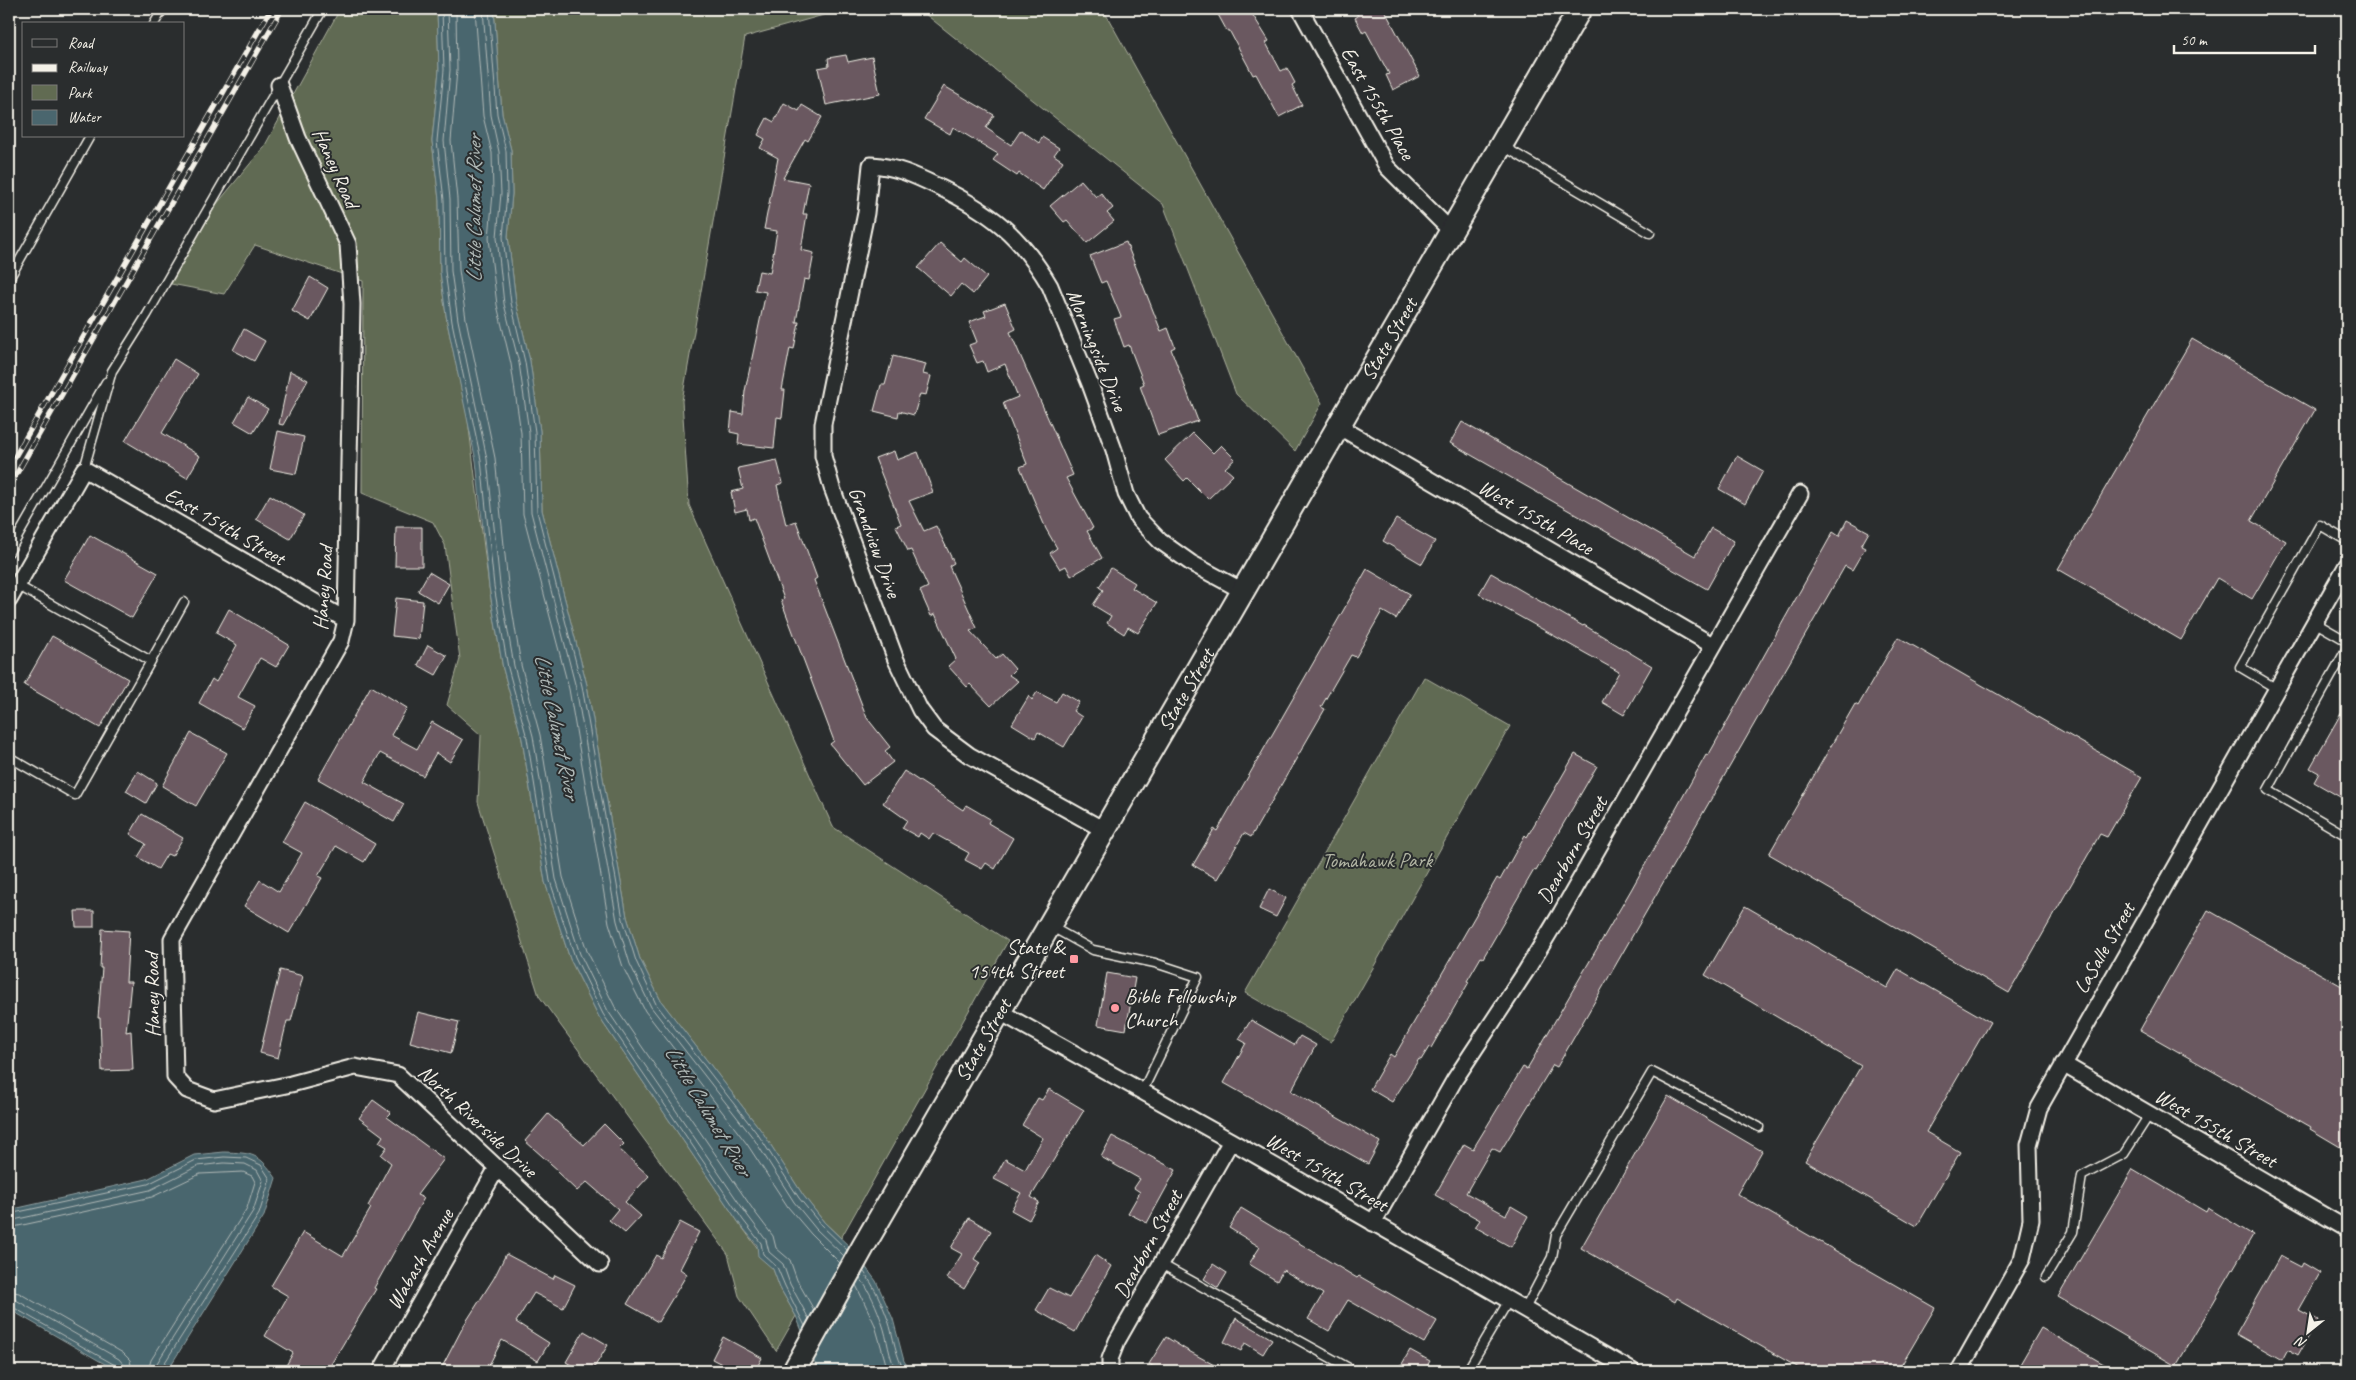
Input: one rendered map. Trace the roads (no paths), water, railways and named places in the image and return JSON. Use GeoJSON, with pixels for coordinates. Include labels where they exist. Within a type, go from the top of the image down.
{"type":"FeatureCollection","features":[{"type":"Feature","properties":{"kind":"main road","name":"State Street"},"geometry":{"type":"LineString","coordinates":[[794,1371],[1104,830],[1580,9]]}},
{"type":"Feature","properties":{"kind":"street","name":"East 155th Place"},"geometry":{"type":"LineString","coordinates":[[1300,9],[1387,167],[1451,230]]}},
{"type":"Feature","properties":{"kind":"street","name":"Haney Road"},"geometry":{"type":"LineString","coordinates":[[187,1090],[175,1077],[172,939],[341,641],[346,620],[352,304],[348,244],[298,138],[279,85]]}},
{"type":"Feature","properties":{"kind":"street","name":"Morningside Drive"},"geometry":{"type":"LineString","coordinates":[[871,165],[886,165],[955,194],[992,216],[1007,229],[1041,271],[1050,286],[1090,384],[1114,450],[1126,494],[1138,518],[1160,541],[1191,563],[1242,591]]}},
{"type":"Feature","properties":{"kind":"street","name":"Grandview Drive"},"geometry":{"type":"LineString","coordinates":[[871,165],[866,213],[823,424],[823,456],[832,488],[896,660],[920,710],[934,729],[969,755],[1104,830]]}},
{"type":"Feature","properties":{"kind":"street","name":"West 155th Place"},"geometry":{"type":"LineString","coordinates":[[1338,426],[1712,645]]}},
{"type":"Feature","properties":{"kind":"street","name":"East 154th Street"},"geometry":{"type":"LineString","coordinates":[[84,468],[346,620]]}},
{"type":"Feature","properties":{"kind":"street"},"geometry":{"type":"LineString","coordinates":[[9,600],[84,468]]}},
{"type":"Feature","properties":{"kind":"street","name":"Dearborn Street"},"geometry":{"type":"LineString","coordinates":[[1374,1223],[1455,1079],[1526,971],[1561,913],[1712,645],[1800,494]]}},
{"type":"Feature","properties":{"kind":"street","name":"LaSalle Street"},"geometry":{"type":"LineString","coordinates":[[1958,1371],[2022,1259],[2031,1220],[2029,1145],[2039,1108],[2347,565]]}},
{"type":"Feature","properties":{"kind":"street","name":"West 154th Street"},"geometry":{"type":"LineString","coordinates":[[1000,1012],[1632,1371]]}},
{"type":"Feature","properties":{"kind":"street","name":"West 155th Street"},"geometry":{"type":"LineString","coordinates":[[2063,1064],[2347,1229]]}},
{"type":"Feature","properties":{"kind":"street","name":"North Riverside Drive"},"geometry":{"type":"LineString","coordinates":[[187,1090],[214,1100],[291,1084],[355,1067],[398,1075],[600,1264]]}},
{"type":"Feature","properties":{"kind":"street","name":"Dearborn Street"},"geometry":{"type":"LineString","coordinates":[[1110,1371],[1110,1358],[1118,1341],[1230,1141]]}},
{"type":"Feature","properties":{"kind":"street","name":"Wabash Avenue"},"geometry":{"type":"LineString","coordinates":[[381,1371],[496,1168]]}},
{"type":"Feature","properties":{"kind":"lane"},"geometry":{"type":"LineString","coordinates":[[155,22],[163,9]]}},
{"type":"Feature","properties":{"kind":"lane"},"geometry":{"type":"LineString","coordinates":[[9,552],[323,9]]}},
{"type":"Feature","properties":{"kind":"lane"},"geometry":{"type":"LineString","coordinates":[[9,279],[89,138]]}},
{"type":"Feature","properties":{"kind":"lane"},"geometry":{"type":"LineString","coordinates":[[1501,145],[1650,233]]}},
{"type":"Feature","properties":{"kind":"lane"},"geometry":{"type":"LineString","coordinates":[[84,468],[112,371]]}},
{"type":"Feature","properties":{"kind":"lane"},"geometry":{"type":"LineString","coordinates":[[2277,689],[2240,667],[2320,525],[2347,541]]}},
{"type":"Feature","properties":{"kind":"lane"},"geometry":{"type":"LineString","coordinates":[[17,585],[151,661]]}},
{"type":"Feature","properties":{"kind":"lane"},"geometry":{"type":"LineString","coordinates":[[9,758],[75,795],[184,602]]}},
{"type":"Feature","properties":{"kind":"lane"},"geometry":{"type":"LineString","coordinates":[[2314,622],[2347,641]]}},
{"type":"Feature","properties":{"kind":"lane"},"geometry":{"type":"LineString","coordinates":[[2347,648],[2268,790],[2347,836]]}},
{"type":"Feature","properties":{"kind":"lane"},"geometry":{"type":"LineString","coordinates":[[1050,926],[1093,950],[1155,963],[1198,976],[1142,1092]]}},
{"type":"Feature","properties":{"kind":"lane"},"geometry":{"type":"LineString","coordinates":[[1525,1310],[1552,1257],[1556,1234],[1652,1072],[1759,1127]]}},
{"type":"Feature","properties":{"kind":"lane"},"geometry":{"type":"LineString","coordinates":[[2046,1277],[2073,1232],[2082,1176],[2124,1154],[2150,1115]]}},
{"type":"Feature","properties":{"kind":"lane"},"geometry":{"type":"LineString","coordinates":[[1161,1264],[1349,1368]]}},
{"type":"Feature","properties":{"kind":"lane"},"geometry":{"type":"LineString","coordinates":[[1467,1371],[1509,1300]]}},
{"type":"Feature","properties":{"kind":"water","name":"Little Calumet River"},"geometry":{"type":"Polygon","coordinates":[[[437,9],[494,9],[502,114],[511,150],[512,194],[508,236],[516,302],[530,361],[540,431],[542,510],[587,685],[627,917],[640,959],[661,1001],[763,1133],[803,1195],[824,1222],[853,1250],[876,1281],[893,1319],[904,1361],[911,1371],[818,1371],[796,1316],[780,1288],[773,1269],[758,1256],[757,1245],[739,1223],[599,1017],[570,959],[545,882],[522,739],[503,669],[489,587],[476,461],[447,322],[440,272],[439,200],[432,141],[439,70],[437,9]]]}},
{"type":"Feature","properties":{"kind":"water"},"geometry":{"type":"Polygon","coordinates":[[[224,1152],[254,1156],[265,1164],[276,1178],[264,1216],[169,1368],[163,1371],[117,1371],[9,1309],[9,1210],[147,1179],[194,1155],[224,1152]]]}},
{"type":"Feature","properties":{"kind":"railway"},"geometry":{"type":"LineString","coordinates":[[9,467],[271,9]]}},
{"type":"Feature","properties":{"kind":"railway"},"geometry":{"type":"LineString","coordinates":[[9,487],[282,9]]}},
{"type":"Feature","properties":{"kind":"place","name":"State & 154th Street"},"geometry":{"type":"Point","coordinates":[1074,959]}},
{"type":"Feature","properties":{"kind":"place","name":"Bible Fellowship Church"},"geometry":{"type":"Point","coordinates":[1115,1008]}},
{"type":"Feature","properties":{"kind":"park label","name":"Tomahawk Park"},"geometry":{"type":"Point","coordinates":[1377,860]}}]}
